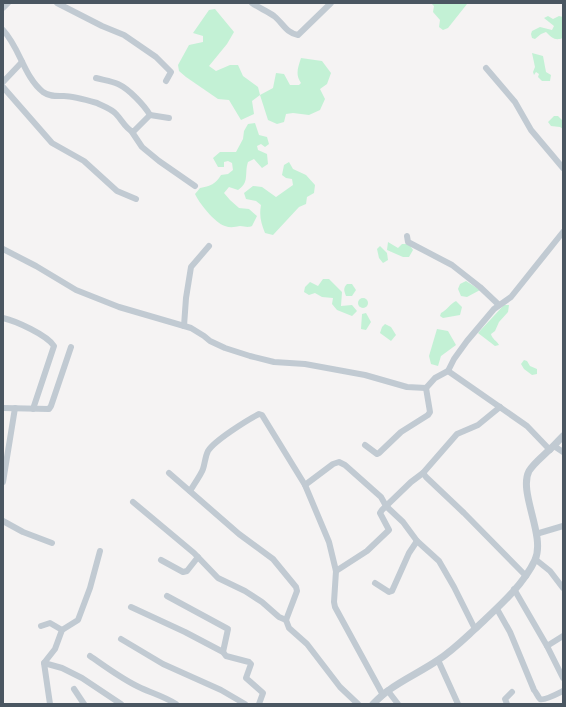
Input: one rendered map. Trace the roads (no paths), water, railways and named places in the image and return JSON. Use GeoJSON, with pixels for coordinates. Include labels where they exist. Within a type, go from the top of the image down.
{"type":"FeatureCollection","features":[{"type":"Feature","properties":{"kind":"street"},"geometry":{"type":"LineString","coordinates":[[3,8],[8,3]]}},
{"type":"Feature","properties":{"kind":"street"},"geometry":{"type":"LineString","coordinates":[[57,3],[102,26],[124,35],[156,57],[171,72],[166,81]]}},
{"type":"Feature","properties":{"kind":"street"},"geometry":{"type":"LineString","coordinates":[[71,10],[74,3]]}},
{"type":"Feature","properties":{"kind":"street"},"geometry":{"type":"LineString","coordinates":[[252,3],[275,17],[290,32],[298,35],[331,3]]}},
{"type":"Feature","properties":{"kind":"street"},"geometry":{"type":"LineString","coordinates":[[3,30],[8,36],[29,74],[44,92],[49,95],[58,97],[65,96],[91,102],[108,108],[116,113],[142,147],[159,161],[195,186]]}},
{"type":"Feature","properties":{"kind":"street"},"geometry":{"type":"LineString","coordinates":[[3,82],[22,62]]}},
{"type":"Feature","properties":{"kind":"street"},"geometry":{"type":"LineString","coordinates":[[486,68],[515,102],[531,130],[563,168]]}},
{"type":"Feature","properties":{"kind":"street"},"geometry":{"type":"LineString","coordinates":[[96,78],[118,84],[132,95],[150,115],[170,118]]}},
{"type":"Feature","properties":{"kind":"street"},"geometry":{"type":"LineString","coordinates":[[3,88],[52,143],[84,161],[117,191],[136,199]]}},
{"type":"Feature","properties":{"kind":"street"},"geometry":{"type":"LineString","coordinates":[[132,132],[134,132],[150,115]]}},
{"type":"Feature","properties":{"kind":"street"},"geometry":{"type":"LineString","coordinates":[[3,249],[36,266],[76,290],[119,308],[191,328],[221,347],[274,362],[305,364],[365,375],[407,387],[426,388],[436,378],[448,371],[454,359],[467,341],[499,305],[511,297],[563,232]]}},
{"type":"Feature","properties":{"kind":"street"},"geometry":{"type":"LineString","coordinates":[[408,236],[408,242],[452,265],[480,287],[499,305]]}},
{"type":"Feature","properties":{"kind":"street"},"geometry":{"type":"LineString","coordinates":[[184,326],[186,298],[191,267],[209,246]]}},
{"type":"Feature","properties":{"kind":"street"},"geometry":{"type":"LineString","coordinates":[[3,318],[43,336],[54,346],[33,409]]}},
{"type":"Feature","properties":{"kind":"street"},"geometry":{"type":"LineString","coordinates":[[3,408],[47,410],[50,408],[71,347]]}},
{"type":"Feature","properties":{"kind":"street"},"geometry":{"type":"LineString","coordinates":[[448,371],[527,426],[552,448],[563,452]]}},
{"type":"Feature","properties":{"kind":"street"},"geometry":{"type":"LineString","coordinates":[[365,445],[376,454],[379,453],[401,432],[428,415],[430,412],[426,388]]}},
{"type":"Feature","properties":{"kind":"street"},"geometry":{"type":"LineString","coordinates":[[336,571],[367,551],[389,530],[380,513],[423,472],[457,434],[478,425],[500,407]]}},
{"type":"Feature","properties":{"kind":"street"},"geometry":{"type":"LineString","coordinates":[[3,482],[15,408]]}},
{"type":"Feature","properties":{"kind":"street"},"geometry":{"type":"LineString","coordinates":[[190,491],[197,478],[203,471],[205,460],[210,449],[236,428],[258,414],[262,415],[305,485],[329,542],[336,571],[335,607],[385,693],[398,704]]}},
{"type":"Feature","properties":{"kind":"street"},"geometry":{"type":"LineString","coordinates":[[373,704],[385,693],[438,660],[456,646],[497,609],[526,576],[535,559],[537,549],[536,534],[526,479],[528,472],[533,465],[563,436]]}},
{"type":"Feature","properties":{"kind":"street"},"geometry":{"type":"LineString","coordinates":[[305,485],[333,464],[338,462],[345,465],[377,492],[386,506],[403,522],[417,541],[439,560],[454,586],[475,629]]}},
{"type":"Feature","properties":{"kind":"street"},"geometry":{"type":"LineString","coordinates":[[423,472],[426,477],[526,576]]}},
{"type":"Feature","properties":{"kind":"street"},"geometry":{"type":"LineString","coordinates":[[169,473],[234,530],[273,559],[296,587],[297,592],[286,620],[289,628],[307,644],[340,687],[358,704]]}},
{"type":"Feature","properties":{"kind":"street"},"geometry":{"type":"LineString","coordinates":[[133,502],[198,557],[218,578],[245,591],[262,602],[279,617],[286,620]]}},
{"type":"Feature","properties":{"kind":"street"},"geometry":{"type":"LineString","coordinates":[[3,521],[23,532],[52,543]]}},
{"type":"Feature","properties":{"kind":"street"},"geometry":{"type":"LineString","coordinates":[[536,534],[563,526]]}},
{"type":"Feature","properties":{"kind":"street"},"geometry":{"type":"LineString","coordinates":[[375,583],[390,592],[392,591],[409,553],[417,541]]}},
{"type":"Feature","properties":{"kind":"street"},"geometry":{"type":"LineString","coordinates":[[50,704],[44,663],[55,649],[62,630],[78,620],[90,588],[100,551]]}},
{"type":"Feature","properties":{"kind":"street"},"geometry":{"type":"LineString","coordinates":[[161,560],[183,572],[186,571],[198,557]]}},
{"type":"Feature","properties":{"kind":"street"},"geometry":{"type":"LineString","coordinates":[[535,559],[550,571],[563,588]]}},
{"type":"Feature","properties":{"kind":"street"},"geometry":{"type":"LineString","coordinates":[[514,589],[547,646],[563,678]]}},
{"type":"Feature","properties":{"kind":"street"},"geometry":{"type":"LineString","coordinates":[[167,596],[228,629],[223,652]]}},
{"type":"Feature","properties":{"kind":"street"},"geometry":{"type":"LineString","coordinates":[[131,606],[185,632],[223,652],[226,656],[251,664],[246,678],[263,693],[259,704]]}},
{"type":"Feature","properties":{"kind":"street"},"geometry":{"type":"LineString","coordinates":[[497,609],[510,632],[534,690],[539,698],[544,699],[563,691]]}},
{"type":"Feature","properties":{"kind":"street"},"geometry":{"type":"LineString","coordinates":[[41,626],[50,623],[62,630]]}},
{"type":"Feature","properties":{"kind":"street"},"geometry":{"type":"LineString","coordinates":[[547,646],[563,638]]}},
{"type":"Feature","properties":{"kind":"street"},"geometry":{"type":"LineString","coordinates":[[121,639],[163,664],[221,690],[246,704]]}},
{"type":"Feature","properties":{"kind":"street"},"geometry":{"type":"LineString","coordinates":[[90,656],[131,682],[142,688],[164,696],[176,704]]}},
{"type":"Feature","properties":{"kind":"street"},"geometry":{"type":"LineString","coordinates":[[438,660],[458,704]]}},
{"type":"Feature","properties":{"kind":"street"},"geometry":{"type":"LineString","coordinates":[[44,663],[62,668],[82,678],[121,704]]}},
{"type":"Feature","properties":{"kind":"street"},"geometry":{"type":"LineString","coordinates":[[74,689],[84,704]]}},
{"type":"Feature","properties":{"kind":"street"},"geometry":{"type":"LineString","coordinates":[[499,704],[506,702],[512,692]]}}]}
